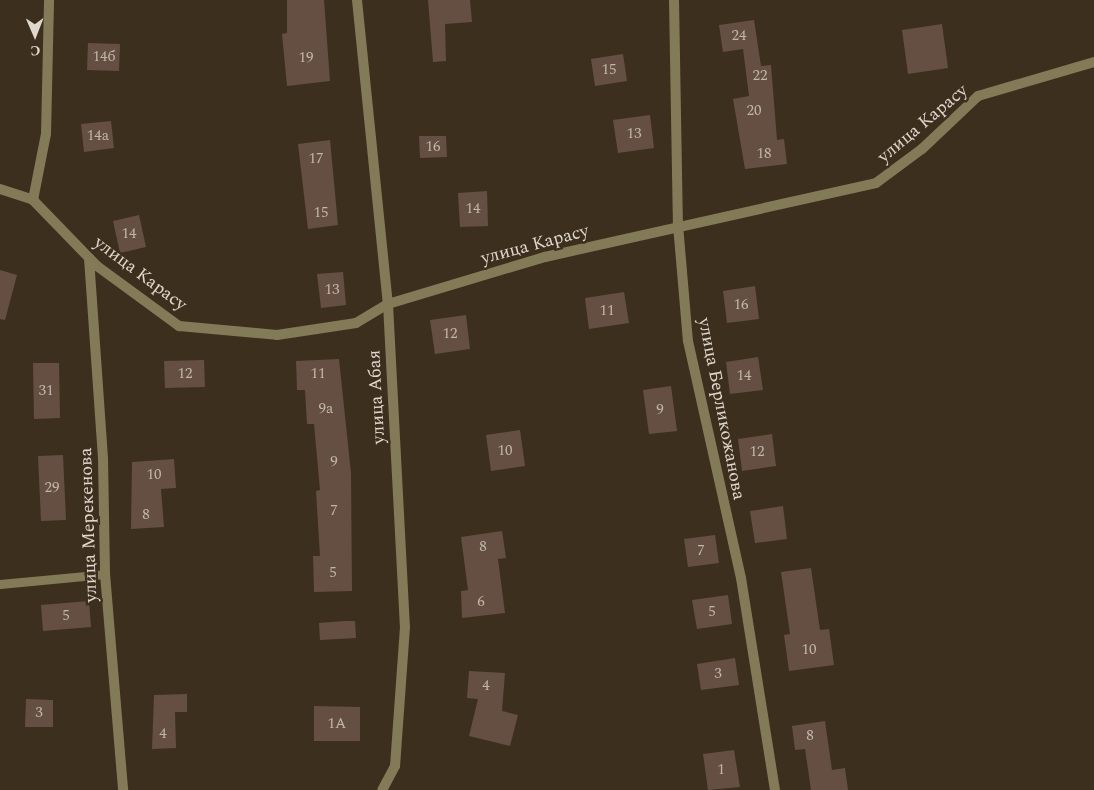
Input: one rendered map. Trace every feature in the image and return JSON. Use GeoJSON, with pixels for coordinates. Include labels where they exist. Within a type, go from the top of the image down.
{"type":"FeatureCollection","features":[{"type":"Feature","properties":{"kind":"street"},"geometry":{"type":"LineString","coordinates":[[33,200],[46,134],[49,0]]}},
{"type":"Feature","properties":{"kind":"street","name":"улица Абая"},"geometry":{"type":"LineString","coordinates":[[357,0],[388,304],[405,627],[395,766],[382,790]]}},
{"type":"Feature","properties":{"kind":"street","name":"улица Берликожанова"},"geometry":{"type":"LineString","coordinates":[[674,0],[678,225],[688,341],[741,578],[775,790]]}},
{"type":"Feature","properties":{"kind":"street","name":"улица Карасу"},"geometry":{"type":"LineString","coordinates":[[0,189],[33,200],[89,258],[179,326],[276,334],[356,323],[388,304],[545,257],[678,225],[876,183],[922,149],[978,96],[1094,62]]}},
{"type":"Feature","properties":{"kind":"street","name":"улица Мерекенова"},"geometry":{"type":"LineString","coordinates":[[89,258],[103,458],[105,574],[123,790]]}},
{"type":"Feature","properties":{"kind":"lane"},"geometry":{"type":"LineString","coordinates":[[0,584],[105,574]]}},
{"type":"Feature","properties":{"kind":"building"},"geometry":{"type":"Polygon","coordinates":[[[287,0],[324,0],[330,81],[287,86],[282,34],[287,33],[287,0]]]}},
{"type":"Feature","properties":{"kind":"building"},"geometry":{"type":"Polygon","coordinates":[[[428,0],[470,0],[472,22],[445,24],[446,61],[433,62],[428,0]]]}},
{"type":"Feature","properties":{"kind":"building"},"geometry":{"type":"Polygon","coordinates":[[[754,20],[761,66],[771,65],[777,140],[784,139],[787,164],[745,169],[733,99],[749,96],[743,49],[723,52],[719,25],[754,20]]]}},
{"type":"Feature","properties":{"kind":"building"},"geometry":{"type":"Polygon","coordinates":[[[942,24],[948,68],[908,74],[902,30],[942,24]]]}},
{"type":"Feature","properties":{"kind":"building"},"geometry":{"type":"Polygon","coordinates":[[[88,43],[120,44],[119,71],[87,70],[88,43]]]}},
{"type":"Feature","properties":{"kind":"building"},"geometry":{"type":"Polygon","coordinates":[[[623,54],[627,81],[595,86],[591,59],[623,54]]]}},
{"type":"Feature","properties":{"kind":"building"},"geometry":{"type":"Polygon","coordinates":[[[650,115],[654,148],[618,153],[613,120],[650,115]]]}},
{"type":"Feature","properties":{"kind":"building"},"geometry":{"type":"Polygon","coordinates":[[[111,121],[114,148],[84,152],[81,124],[111,121]]]}},
{"type":"Feature","properties":{"kind":"building"},"geometry":{"type":"Polygon","coordinates":[[[419,136],[446,136],[447,157],[420,158],[419,136]]]}},
{"type":"Feature","properties":{"kind":"building"},"geometry":{"type":"Polygon","coordinates":[[[330,140],[338,225],[308,229],[298,144],[330,140]]]}},
{"type":"Feature","properties":{"kind":"building"},"geometry":{"type":"Polygon","coordinates":[[[487,191],[488,226],[460,227],[458,193],[487,191]]]}},
{"type":"Feature","properties":{"kind":"building"},"geometry":{"type":"Polygon","coordinates":[[[139,215],[146,247],[120,253],[113,221],[139,215]]]}},
{"type":"Feature","properties":{"kind":"building"},"geometry":{"type":"Polygon","coordinates":[[[0,270],[17,275],[5,320],[0,319],[0,270]]]}},
{"type":"Feature","properties":{"kind":"building"},"geometry":{"type":"Polygon","coordinates":[[[343,272],[346,305],[321,308],[317,274],[343,272]]]}},
{"type":"Feature","properties":{"kind":"building"},"geometry":{"type":"Polygon","coordinates":[[[755,286],[759,319],[727,323],[723,291],[755,286]]]}},
{"type":"Feature","properties":{"kind":"building"},"geometry":{"type":"Polygon","coordinates":[[[624,292],[629,323],[589,329],[585,298],[624,292]]]}},
{"type":"Feature","properties":{"kind":"building"},"geometry":{"type":"Polygon","coordinates":[[[466,315],[470,349],[435,354],[430,320],[466,315]]]}},
{"type":"Feature","properties":{"kind":"building"},"geometry":{"type":"Polygon","coordinates":[[[758,357],[763,390],[730,394],[726,362],[758,357]]]}},
{"type":"Feature","properties":{"kind":"building"},"geometry":{"type":"Polygon","coordinates":[[[339,359],[351,473],[352,591],[314,592],[313,556],[320,556],[316,491],[320,490],[314,424],[307,424],[305,390],[297,390],[296,361],[339,359]]]}},
{"type":"Feature","properties":{"kind":"building"},"geometry":{"type":"Polygon","coordinates":[[[204,360],[205,387],[165,388],[164,361],[204,360]]]}},
{"type":"Feature","properties":{"kind":"building"},"geometry":{"type":"Polygon","coordinates":[[[33,363],[59,363],[60,418],[34,419],[33,363]]]}},
{"type":"Feature","properties":{"kind":"building"},"geometry":{"type":"Polygon","coordinates":[[[671,386],[677,431],[649,434],[643,390],[671,386]]]}},
{"type":"Feature","properties":{"kind":"building"},"geometry":{"type":"Polygon","coordinates":[[[520,430],[525,466],[491,471],[486,435],[520,430]]]}},
{"type":"Feature","properties":{"kind":"building"},"geometry":{"type":"Polygon","coordinates":[[[772,434],[776,466],[742,471],[738,439],[772,434]]]}},
{"type":"Feature","properties":{"kind":"building"},"geometry":{"type":"Polygon","coordinates":[[[63,455],[66,520],[41,521],[38,456],[63,455]]]}},
{"type":"Feature","properties":{"kind":"building"},"geometry":{"type":"Polygon","coordinates":[[[174,459],[176,488],[161,489],[164,527],[131,529],[132,462],[174,459]]]}},
{"type":"Feature","properties":{"kind":"building"},"geometry":{"type":"Polygon","coordinates":[[[783,506],[787,539],[755,543],[750,511],[783,506]]]}},
{"type":"Feature","properties":{"kind":"building"},"geometry":{"type":"Polygon","coordinates":[[[502,531],[506,558],[498,559],[505,613],[462,618],[461,591],[468,590],[461,537],[502,531]]]}},
{"type":"Feature","properties":{"kind":"building"},"geometry":{"type":"Polygon","coordinates":[[[715,535],[719,563],[688,567],[684,539],[715,535]]]}},
{"type":"Feature","properties":{"kind":"building"},"geometry":{"type":"Polygon","coordinates":[[[811,568],[820,630],[829,629],[834,665],[789,671],[784,635],[790,634],[781,572],[811,568]]]}},
{"type":"Feature","properties":{"kind":"building"},"geometry":{"type":"Polygon","coordinates":[[[728,595],[732,624],[697,629],[692,600],[728,595]]]}},
{"type":"Feature","properties":{"kind":"building"},"geometry":{"type":"Polygon","coordinates":[[[89,601],[91,627],[43,631],[41,605],[89,601]]]}},
{"type":"Feature","properties":{"kind":"building"},"geometry":{"type":"Polygon","coordinates":[[[355,621],[356,638],[320,640],[319,623],[355,621]]]}},
{"type":"Feature","properties":{"kind":"building"},"geometry":{"type":"Polygon","coordinates":[[[735,658],[739,685],[701,690],[697,664],[735,658]]]}},
{"type":"Feature","properties":{"kind":"building"},"geometry":{"type":"Polygon","coordinates":[[[469,671],[505,673],[502,711],[518,715],[510,746],[469,736],[478,699],[467,698],[469,671]]]}},
{"type":"Feature","properties":{"kind":"building"},"geometry":{"type":"Polygon","coordinates":[[[187,694],[187,712],[175,712],[176,748],[152,749],[154,695],[187,694]]]}},
{"type":"Feature","properties":{"kind":"building"},"geometry":{"type":"Polygon","coordinates":[[[26,699],[53,700],[53,727],[25,727],[26,699]]]}},
{"type":"Feature","properties":{"kind":"building"},"geometry":{"type":"Polygon","coordinates":[[[314,706],[360,707],[360,741],[314,741],[314,706]]]}},
{"type":"Feature","properties":{"kind":"building"},"geometry":{"type":"Polygon","coordinates":[[[825,721],[832,770],[845,768],[848,790],[811,790],[805,749],[795,750],[792,726],[825,721]]]}},
{"type":"Feature","properties":{"kind":"building"},"geometry":{"type":"Polygon","coordinates":[[[734,750],[740,787],[708,790],[703,754],[734,750]]]}}]}
